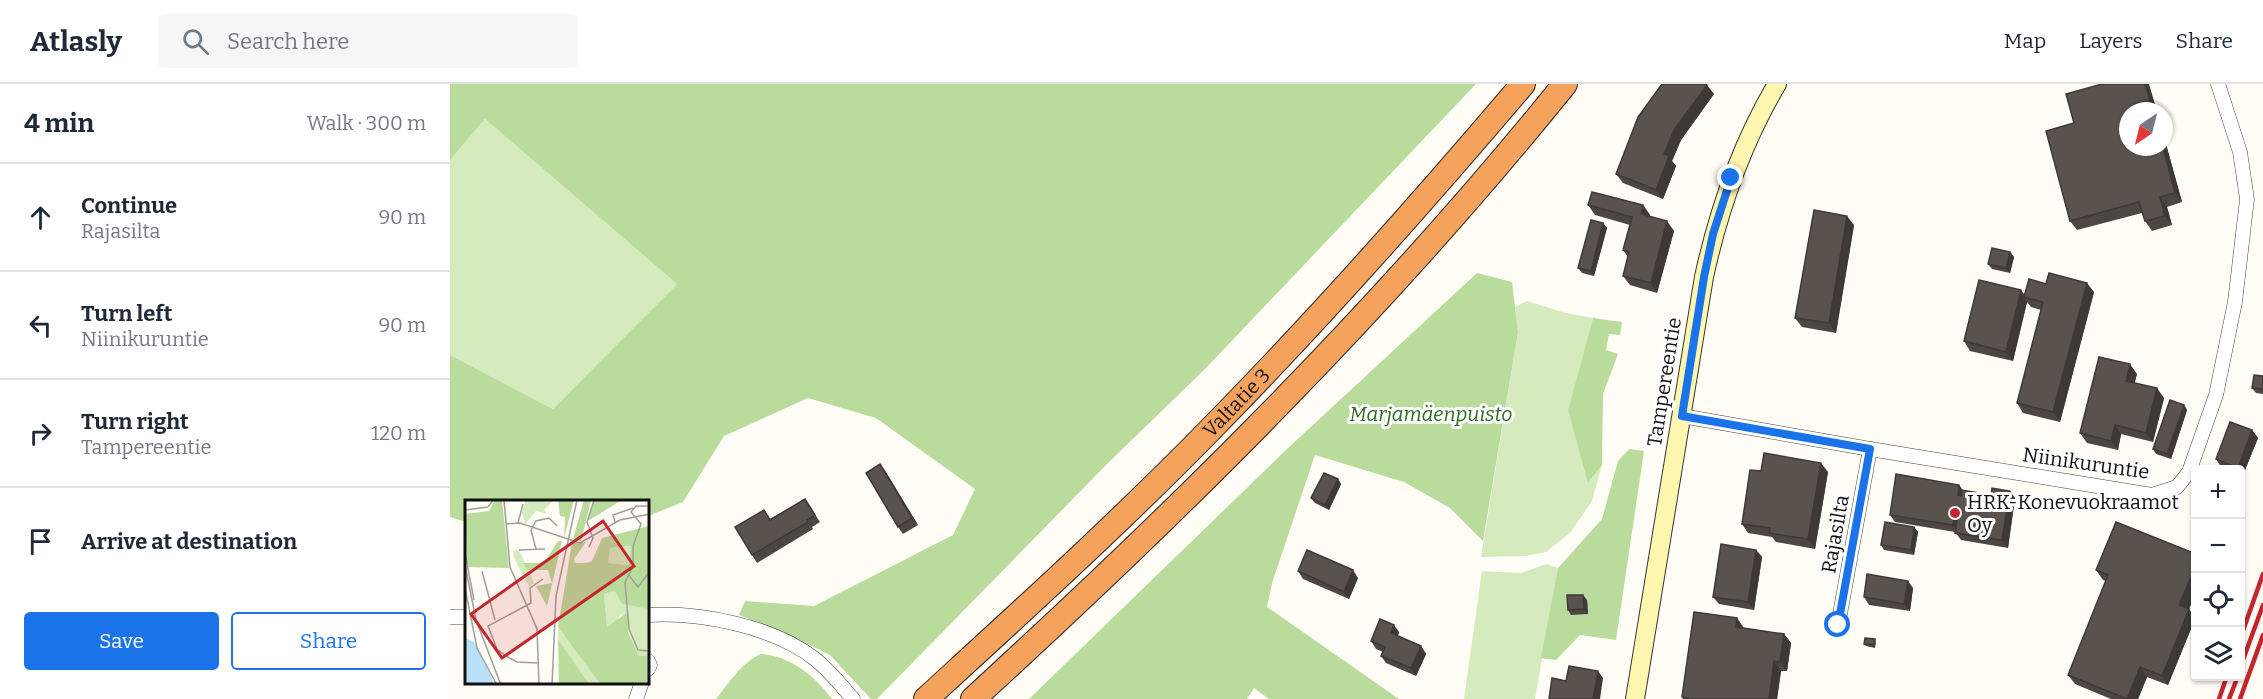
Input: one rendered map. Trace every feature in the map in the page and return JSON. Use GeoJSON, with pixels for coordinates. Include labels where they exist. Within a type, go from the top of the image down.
{"type":"FeatureCollection","features":[{"type":"Feature","properties":{"kind":"highway","name":"Valtatie 3"},"geometry":{"type":"LineString","coordinates":[[926,699],[1076,562],[1209,431],[1354,278],[1523,84]]}},
{"type":"Feature","properties":{"kind":"highway","name":"Valtatie 3"},"geometry":{"type":"LineString","coordinates":[[973,699],[1098,585],[1239,445],[1361,318],[1436,235],[1565,84]]}},
{"type":"Feature","properties":{"kind":"main road","name":"Tampereentie"},"geometry":{"type":"LineString","coordinates":[[1635,699],[1713,234],[1735,168],[1752,128],[1777,84]]}},
{"type":"Feature","properties":{"kind":"street","name":"Niinikuruntie"},"geometry":{"type":"LineString","coordinates":[[1682,416],[2152,495],[2176,487],[2189,472],[2216,395],[2235,302],[2244,236],[2247,199],[2244,166],[2218,84]]}},
{"type":"Feature","properties":{"kind":"street","name":"Rajasilta"},"geometry":{"type":"LineString","coordinates":[[1838,625],[1870,449]]}},
{"type":"Feature","properties":{"kind":"street"},"geometry":{"type":"LineString","coordinates":[[650,615],[695,616],[733,623],[771,634],[815,659],[853,699]]}},
{"type":"Feature","properties":{"kind":"street"},"geometry":{"type":"LineString","coordinates":[[636,699],[641,684]]}},
{"type":"Feature","properties":{"kind":"green space"},"geometry":{"type":"Polygon","coordinates":[[[450,84],[1476,84],[1205,369],[1108,463],[877,699],[871,699],[830,655],[783,632],[739,615],[745,601],[814,606],[953,535],[975,489],[876,418],[808,398],[724,436],[683,502],[650,515],[650,500],[465,500],[465,522],[450,517],[450,355],[553,409],[677,284],[485,119],[450,160],[450,84]]]}},
{"type":"Feature","properties":{"kind":"green space"},"geometry":{"type":"Polygon","coordinates":[[[485,119],[677,284],[553,409],[450,355],[450,160],[485,119]]]}},
{"type":"Feature","properties":{"kind":"green space","name":"Marjamäenpuisto"},"geometry":{"type":"Polygon","coordinates":[[[1477,273],[1512,282],[1518,332],[1483,541],[1450,508],[1404,482],[1315,455],[1272,583],[1267,607],[1399,699],[1269,699],[1254,688],[1247,699],[1029,699],[1287,449],[1477,273]]]}},
{"type":"Feature","properties":{"kind":"green space"},"geometry":{"type":"Polygon","coordinates":[[[1527,301],[1566,313],[1593,318],[1568,410],[1589,482],[1602,465],[1592,501],[1570,533],[1546,552],[1525,556],[1481,557],[1518,332],[1515,307],[1527,301]]]}},
{"type":"Feature","properties":{"kind":"green space"},"geometry":{"type":"Polygon","coordinates":[[[1593,318],[1622,322],[1620,335],[1609,334],[1606,350],[1618,354],[1603,394],[1602,465],[1588,483],[1568,410],[1593,318]]]}},
{"type":"Feature","properties":{"kind":"green space"},"geometry":{"type":"Polygon","coordinates":[[[1629,449],[1644,451],[1616,640],[1580,635],[1556,660],[1541,658],[1558,568],[1602,519],[1618,461],[1629,449]]]}},
{"type":"Feature","properties":{"kind":"green space"},"geometry":{"type":"Polygon","coordinates":[[[1547,564],[1558,568],[1535,699],[1464,699],[1482,571],[1521,573],[1547,564]]]}},
{"type":"Feature","properties":{"kind":"green space"},"geometry":{"type":"Polygon","coordinates":[[[761,654],[792,663],[810,675],[832,699],[716,699],[741,668],[761,654]]]}},
{"type":"Feature","properties":{"kind":"building"},"geometry":{"type":"Polygon","coordinates":[[[1662,84],[1707,85],[1674,130],[1664,154],[1669,156],[1656,190],[1616,174],[1638,117],[1662,84]]]}},
{"type":"Feature","properties":{"kind":"building"},"geometry":{"type":"Polygon","coordinates":[[[2102,84],[2145,84],[2150,102],[2119,102],[2119,156],[2165,156],[2175,193],[2160,197],[2165,216],[2145,221],[2139,202],[2070,221],[2046,131],[2074,123],[2066,94],[2102,84]]]}},
{"type":"Feature","properties":{"kind":"building"},"geometry":{"type":"Polygon","coordinates":[[[1592,192],[1643,205],[1641,214],[1667,221],[1651,283],[1623,276],[1629,252],[1623,250],[1632,217],[1588,205],[1592,192]]]}},
{"type":"Feature","properties":{"kind":"building"},"geometry":{"type":"Polygon","coordinates":[[[1814,210],[1847,216],[1829,323],[1795,318],[1814,210]]]}},
{"type":"Feature","properties":{"kind":"building"},"geometry":{"type":"Polygon","coordinates":[[[1591,220],[1603,223],[1591,271],[1578,268],[1591,220]]]}},
{"type":"Feature","properties":{"kind":"building"},"geometry":{"type":"Polygon","coordinates":[[[1992,248],[2010,252],[2006,268],[1988,264],[1992,248]]]}},
{"type":"Feature","properties":{"kind":"building"},"geometry":{"type":"Polygon","coordinates":[[[2049,273],[2087,283],[2053,412],[2017,403],[2043,302],[2024,297],[2029,279],[2046,284],[2049,273]]]}},
{"type":"Feature","properties":{"kind":"building"},"geometry":{"type":"Polygon","coordinates":[[[1979,280],[2021,290],[2006,352],[1964,341],[1979,280]]]}},
{"type":"Feature","properties":{"kind":"building"},"geometry":{"type":"Polygon","coordinates":[[[2099,357],[2130,364],[2126,381],[2157,388],[2146,433],[2115,425],[2111,441],[2080,433],[2099,357]]]}},
{"type":"Feature","properties":{"kind":"building"},"geometry":{"type":"Polygon","coordinates":[[[2254,375],[2263,376],[2263,389],[2252,388],[2254,375]]]}},
{"type":"Feature","properties":{"kind":"building"},"geometry":{"type":"Polygon","coordinates":[[[2170,400],[2184,405],[2167,454],[2153,449],[2170,400]]]}},
{"type":"Feature","properties":{"kind":"building"},"geometry":{"type":"Polygon","coordinates":[[[2230,422],[2252,430],[2239,465],[2231,465],[2216,459],[2230,422]]]}},
{"type":"Feature","properties":{"kind":"building"},"geometry":{"type":"Polygon","coordinates":[[[1764,453],[1821,463],[1808,539],[1769,533],[1770,528],[1742,524],[1750,470],[1761,471],[1764,453]]]}},
{"type":"Feature","properties":{"kind":"building"},"geometry":{"type":"Polygon","coordinates":[[[880,464],[912,518],[898,527],[866,473],[880,464]]]}},
{"type":"Feature","properties":{"kind":"building"},"geometry":{"type":"Polygon","coordinates":[[[1324,473],[1338,479],[1325,505],[1311,498],[1324,473]]]}},
{"type":"Feature","properties":{"kind":"building","name":"HRK-Konevuokraamot Oy"},"geometry":{"type":"Polygon","coordinates":[[[1896,474],[1959,485],[1958,495],[1961,496],[1962,490],[1991,495],[1992,488],[2010,491],[2002,540],[1955,533],[1957,520],[1954,519],[1953,525],[1890,515],[1896,474]]]}},
{"type":"Feature","properties":{"kind":"building"},"geometry":{"type":"Polygon","coordinates":[[[805,499],[815,515],[807,520],[808,522],[752,555],[735,527],[764,510],[770,520],[805,499]]]}},
{"type":"Feature","properties":{"kind":"building"},"geometry":{"type":"Polygon","coordinates":[[[1885,522],[1914,527],[1911,550],[1881,545],[1885,522]]]}},
{"type":"Feature","properties":{"kind":"building"},"geometry":{"type":"Polygon","coordinates":[[[2116,522],[2191,552],[2191,577],[2179,605],[2189,609],[2162,676],[2140,667],[2127,699],[2068,675],[2108,575],[2096,570],[2116,522]]]}},
{"type":"Feature","properties":{"kind":"building"},"geometry":{"type":"Polygon","coordinates":[[[1721,544],[1756,550],[1748,602],[1713,597],[1721,544]]]}},
{"type":"Feature","properties":{"kind":"building"},"geometry":{"type":"Polygon","coordinates":[[[1307,550],[1353,570],[1344,592],[1298,571],[1307,550]]]}},
{"type":"Feature","properties":{"kind":"building"},"geometry":{"type":"Polygon","coordinates":[[[1867,574],[1908,581],[1904,604],[1864,597],[1867,574]]]}},
{"type":"Feature","properties":{"kind":"building"},"geometry":{"type":"Polygon","coordinates":[[[1567,595],[1583,595],[1584,609],[1568,610],[1567,595]]]}},
{"type":"Feature","properties":{"kind":"building"},"geometry":{"type":"Polygon","coordinates":[[[1694,612],[1737,618],[1736,627],[1784,634],[1780,662],[1774,661],[1769,699],[1687,699],[1682,697],[1694,612]]]}},
{"type":"Feature","properties":{"kind":"building"},"geometry":{"type":"Polygon","coordinates":[[[1380,619],[1394,625],[1391,633],[1421,646],[1411,668],[1381,656],[1385,647],[1371,641],[1380,619]]]}},
{"type":"Feature","properties":{"kind":"building"},"geometry":{"type":"Polygon","coordinates":[[[1865,638],[1875,639],[1874,645],[1864,644],[1865,638]]]}},
{"type":"Feature","properties":{"kind":"building"},"geometry":{"type":"Polygon","coordinates":[[[1569,666],[1598,671],[1593,699],[1549,699],[1552,678],[1566,681],[1569,666]]]}},
{"type":"Feature","properties":{"kind":"railway"},"geometry":{"type":"LineString","coordinates":[[2244,627],[2263,574]]}},
{"type":"Feature","properties":{"kind":"railway"},"geometry":{"type":"LineString","coordinates":[[2245,654],[2263,605]]}},
{"type":"Feature","properties":{"kind":"railway"},"geometry":{"type":"LineString","coordinates":[[2240,699],[2263,635]]}},
{"type":"Feature","properties":{"kind":"railway"},"geometry":{"type":"LineString","coordinates":[[2219,699],[2225,681]]}},
{"type":"Feature","properties":{"kind":"railway"},"geometry":{"type":"LineString","coordinates":[[2229,699],[2236,681]]}},
{"type":"Feature","properties":{"kind":"place","name":"HRK-Konevuokraamot Oy"},"geometry":{"type":"Point","coordinates":[1955,513]}},
{"type":"Feature","properties":{"kind":"route"},"geometry":{"type":"LineString","coordinates":[[1731,178],[1713,234],[1704,277],[1682,416],[1870,449],[1838,625]]}}]}
